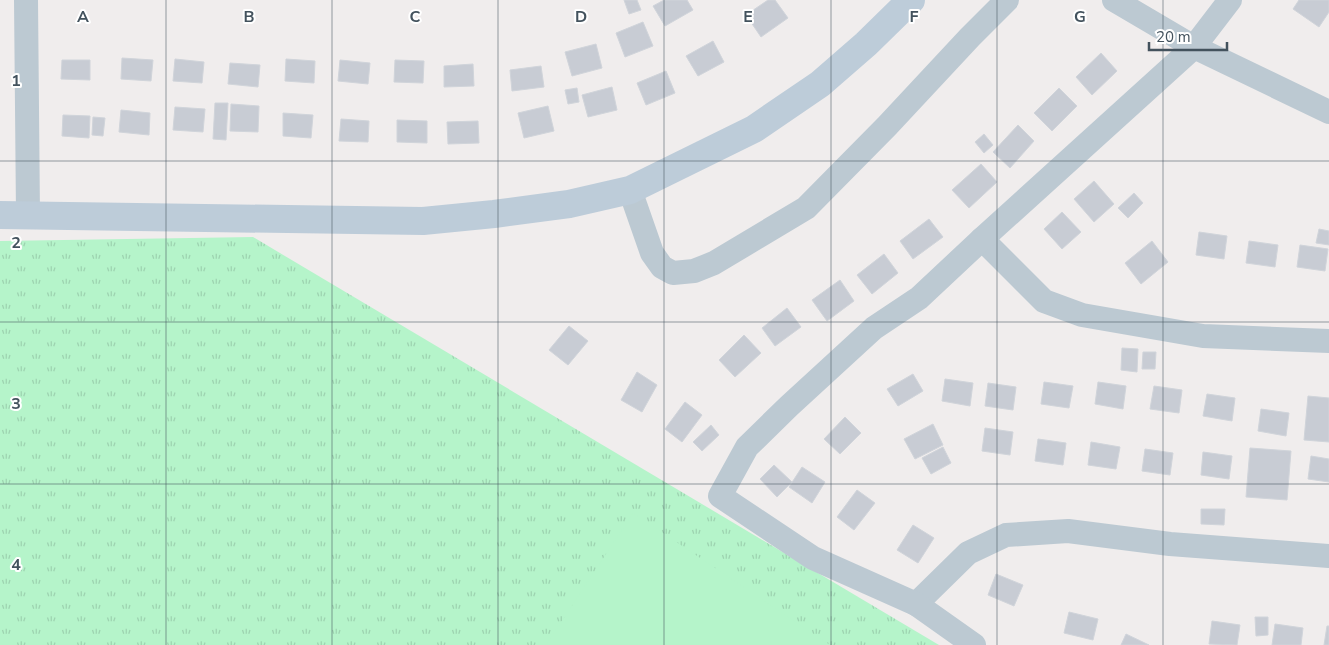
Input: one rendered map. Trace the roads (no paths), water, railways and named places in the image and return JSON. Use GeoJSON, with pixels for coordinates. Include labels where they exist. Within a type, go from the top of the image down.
{"type":"FeatureCollection","features":[{"type":"Feature","properties":{"kind":"street"},"geometry":{"type":"LineString","coordinates":[[26,0],[28,214]]}},
{"type":"Feature","properties":{"kind":"street"},"geometry":{"type":"LineString","coordinates":[[0,215],[423,221],[569,204],[630,190],[754,129],[820,84],[866,44],[911,0]]}},
{"type":"Feature","properties":{"kind":"street"},"geometry":{"type":"LineString","coordinates":[[630,190],[652,253],[662,267],[674,273],[694,271],[714,263],[806,208],[887,126],[1006,0]]}},
{"type":"Feature","properties":{"kind":"street"},"geometry":{"type":"LineString","coordinates":[[1114,0],[1194,47],[1329,112]]}},
{"type":"Feature","properties":{"kind":"street"},"geometry":{"type":"LineString","coordinates":[[974,645],[916,604],[813,558],[720,496],[747,447],[789,406],[874,328],[919,298],[1194,47],[1230,0]]}},
{"type":"Feature","properties":{"kind":"street"},"geometry":{"type":"LineString","coordinates":[[982,239],[1044,301],[1082,316],[1203,336],[1329,341]]}},
{"type":"Feature","properties":{"kind":"street"},"geometry":{"type":"LineString","coordinates":[[916,604],[968,553],[1006,536],[1068,531],[1170,544],[1329,556]]}}]}
